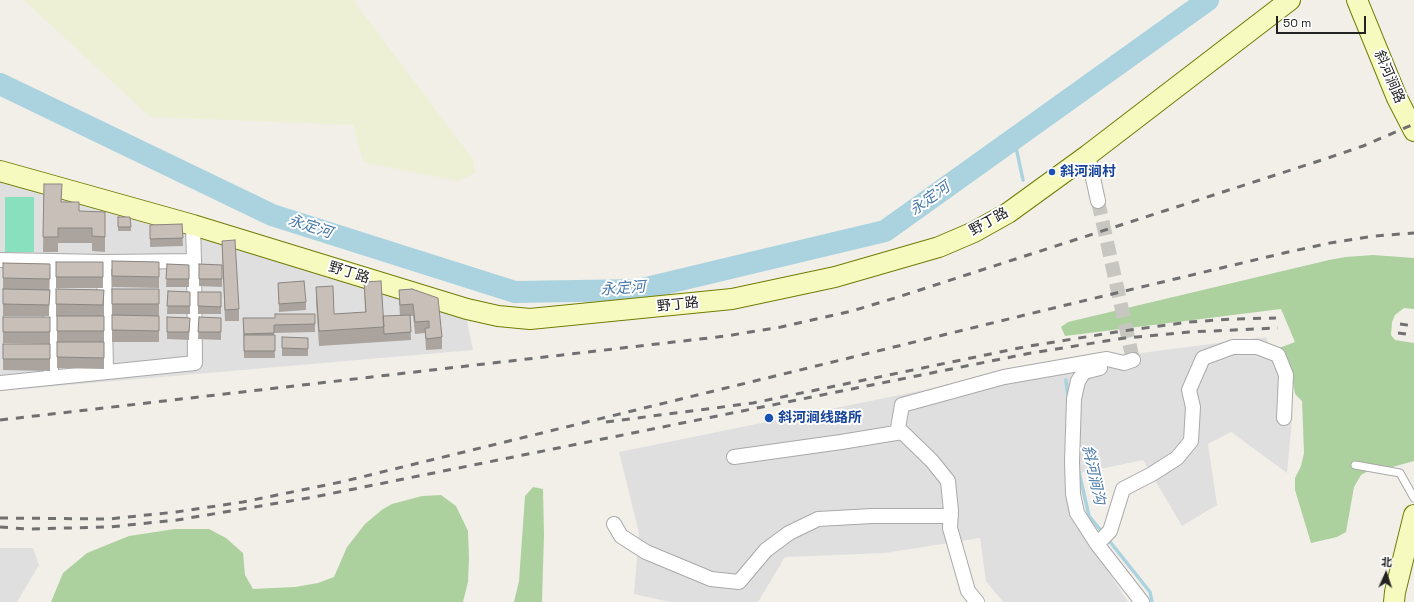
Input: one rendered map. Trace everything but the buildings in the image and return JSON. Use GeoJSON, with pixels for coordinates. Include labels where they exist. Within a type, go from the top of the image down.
{"type":"FeatureCollection","features":[{"type":"Feature","properties":{"kind":"main road","name":"野丁路"},"geometry":{"type":"LineString","coordinates":[[0,171],[193,225],[467,309],[498,316],[530,319],[732,300],[835,276],[939,247],[974,232],[1008,213],[1088,155],[1290,0]]}},
{"type":"Feature","properties":{"kind":"main road","name":"斜河涧路"},"geometry":{"type":"LineString","coordinates":[[1357,0],[1397,98],[1414,131]]}},
{"type":"Feature","properties":{"kind":"main road"},"geometry":{"type":"LineString","coordinates":[[1394,602],[1395,592],[1414,515]]}},
{"type":"Feature","properties":{"kind":"street"},"geometry":{"type":"LineString","coordinates":[[1088,155],[1098,201]]}},
{"type":"Feature","properties":{"kind":"street"},"geometry":{"type":"LineString","coordinates":[[0,383],[195,363],[193,225]]}},
{"type":"Feature","properties":{"kind":"street"},"geometry":{"type":"LineString","coordinates":[[0,260],[104,262],[194,261]]}},
{"type":"Feature","properties":{"kind":"street"},"geometry":{"type":"LineString","coordinates":[[51,261],[51,378]]}},
{"type":"Feature","properties":{"kind":"street"},"geometry":{"type":"LineString","coordinates":[[104,262],[106,372]]}},
{"type":"Feature","properties":{"kind":"street"},"geometry":{"type":"LineString","coordinates":[[1103,539],[1123,489],[1152,474],[1177,458],[1191,441],[1193,407],[1189,390],[1203,358],[1233,347],[1257,347],[1278,355],[1286,375],[1284,418]]}},
{"type":"Feature","properties":{"kind":"street"},"geometry":{"type":"LineString","coordinates":[[977,602],[968,591],[950,528],[951,516],[948,481],[932,461],[898,428],[902,405],[1004,376],[1107,359],[1128,362],[1084,372],[1078,381],[1074,399],[1073,415],[1073,494],[1077,513],[1103,539],[1142,602]]}},
{"type":"Feature","properties":{"kind":"street"},"geometry":{"type":"LineString","coordinates":[[734,457],[902,432]]}},
{"type":"Feature","properties":{"kind":"street"},"geometry":{"type":"LineString","coordinates":[[614,524],[621,536],[646,552],[711,579],[739,582],[766,550],[789,533],[818,519],[872,516],[951,516]]}},
{"type":"Feature","properties":{"kind":"lane"},"geometry":{"type":"LineString","coordinates":[[1355,465],[1400,473],[1414,498]]}},
{"type":"Feature","properties":{"kind":"shaded area"},"geometry":{"type":"Polygon","coordinates":[[[0,178],[466,316],[473,350],[0,391],[0,178]]]}},
{"type":"Feature","properties":{"kind":"shaded area"},"geometry":{"type":"Polygon","coordinates":[[[1266,337],[1292,419],[1287,473],[1231,432],[1208,444],[1217,505],[1182,526],[1143,460],[1081,473],[1080,528],[1128,602],[1003,602],[986,581],[980,538],[885,553],[785,557],[758,602],[670,602],[634,594],[639,533],[619,452],[1047,365],[1266,337]]]}},
{"type":"Feature","properties":{"kind":"shaded area"},"geometry":{"type":"Polygon","coordinates":[[[0,548],[33,548],[39,565],[17,602],[0,602],[0,548]]]}},
{"type":"Feature","properties":{"kind":"green space"},"geometry":{"type":"Polygon","coordinates":[[[22,0],[353,0],[473,159],[475,173],[458,181],[363,162],[353,125],[150,117],[22,0]]]}},
{"type":"Feature","properties":{"kind":"green space"},"geometry":{"type":"Polygon","coordinates":[[[5,197],[34,197],[34,252],[5,252],[5,197]]]}},
{"type":"Feature","properties":{"kind":"green space"},"geometry":{"type":"Polygon","coordinates":[[[1373,255],[1414,258],[1414,309],[1404,308],[1395,315],[1392,322],[1391,335],[1395,340],[1414,343],[1414,461],[1389,468],[1368,471],[1361,475],[1354,487],[1346,532],[1337,537],[1311,543],[1295,490],[1295,478],[1301,466],[1304,453],[1302,401],[1295,394],[1289,361],[1279,348],[1295,342],[1281,309],[1065,336],[1061,327],[1068,322],[1329,260],[1373,255]]]}},
{"type":"Feature","properties":{"kind":"green space"},"geometry":{"type":"Polygon","coordinates":[[[533,487],[543,489],[544,534],[542,602],[514,602],[519,581],[525,496],[533,487]]]}},
{"type":"Feature","properties":{"kind":"green space"},"geometry":{"type":"Polygon","coordinates":[[[441,495],[456,506],[468,531],[468,582],[463,602],[51,602],[63,573],[87,553],[129,536],[175,529],[209,529],[226,538],[243,553],[245,575],[253,589],[295,587],[318,583],[334,577],[347,547],[365,524],[383,509],[392,504],[422,496],[441,495]]]}},
{"type":"Feature","properties":{"kind":"waterway","name":"永定河"},"geometry":{"type":"LineString","coordinates":[[0,84],[272,215],[515,292],[638,290],[885,231],[1208,0]]}},
{"type":"Feature","properties":{"kind":"waterway","name":"斜河涧沟"},"geometry":{"type":"LineString","coordinates":[[1014,138],[1023,180]]}},
{"type":"Feature","properties":{"kind":"waterway","name":"斜河涧沟"},"geometry":{"type":"LineString","coordinates":[[1066,380],[1068,398]]}},
{"type":"Feature","properties":{"kind":"waterway","name":"斜河涧沟"},"geometry":{"type":"LineString","coordinates":[[1079,472],[1089,516],[1103,533]]}},
{"type":"Feature","properties":{"kind":"waterway","name":"斜河涧沟"},"geometry":{"type":"LineString","coordinates":[[1107,538],[1150,592],[1152,602]]}},
{"type":"Feature","properties":{"kind":"tunnel"},"geometry":{"type":"LineString","coordinates":[[1098,201],[1133,360]]}},
{"type":"Feature","properties":{"kind":"railway"},"geometry":{"type":"LineString","coordinates":[[0,420],[726,336],[781,327],[852,311],[895,298],[1328,158],[1363,146],[1414,124]]}},
{"type":"Feature","properties":{"kind":"railway"},"geometry":{"type":"LineString","coordinates":[[0,518],[109,519],[176,512],[243,502],[341,482],[1284,253],[1330,243],[1375,236],[1414,233]]}},
{"type":"Feature","properties":{"kind":"railway"},"geometry":{"type":"LineString","coordinates":[[606,422],[753,403],[1029,346],[1123,331],[1189,322],[1276,318]]}},
{"type":"Feature","properties":{"kind":"railway"},"geometry":{"type":"LineString","coordinates":[[1400,324],[1414,326]]}},
{"type":"Feature","properties":{"kind":"railway"},"geometry":{"type":"LineString","coordinates":[[0,527],[27,529],[109,527],[177,520],[314,497],[1031,353],[1125,338],[1189,332],[1278,328]]}},
{"type":"Feature","properties":{"kind":"railway"},"geometry":{"type":"LineString","coordinates":[[1398,333],[1414,335]]}},
{"type":"Feature","properties":{"kind":"place","name":"斜河涧村"},"geometry":{"type":"Point","coordinates":[1052,172]}},
{"type":"Feature","properties":{"kind":"place","name":"斜河涧线路所"},"geometry":{"type":"Point","coordinates":[769,418]}}]}
